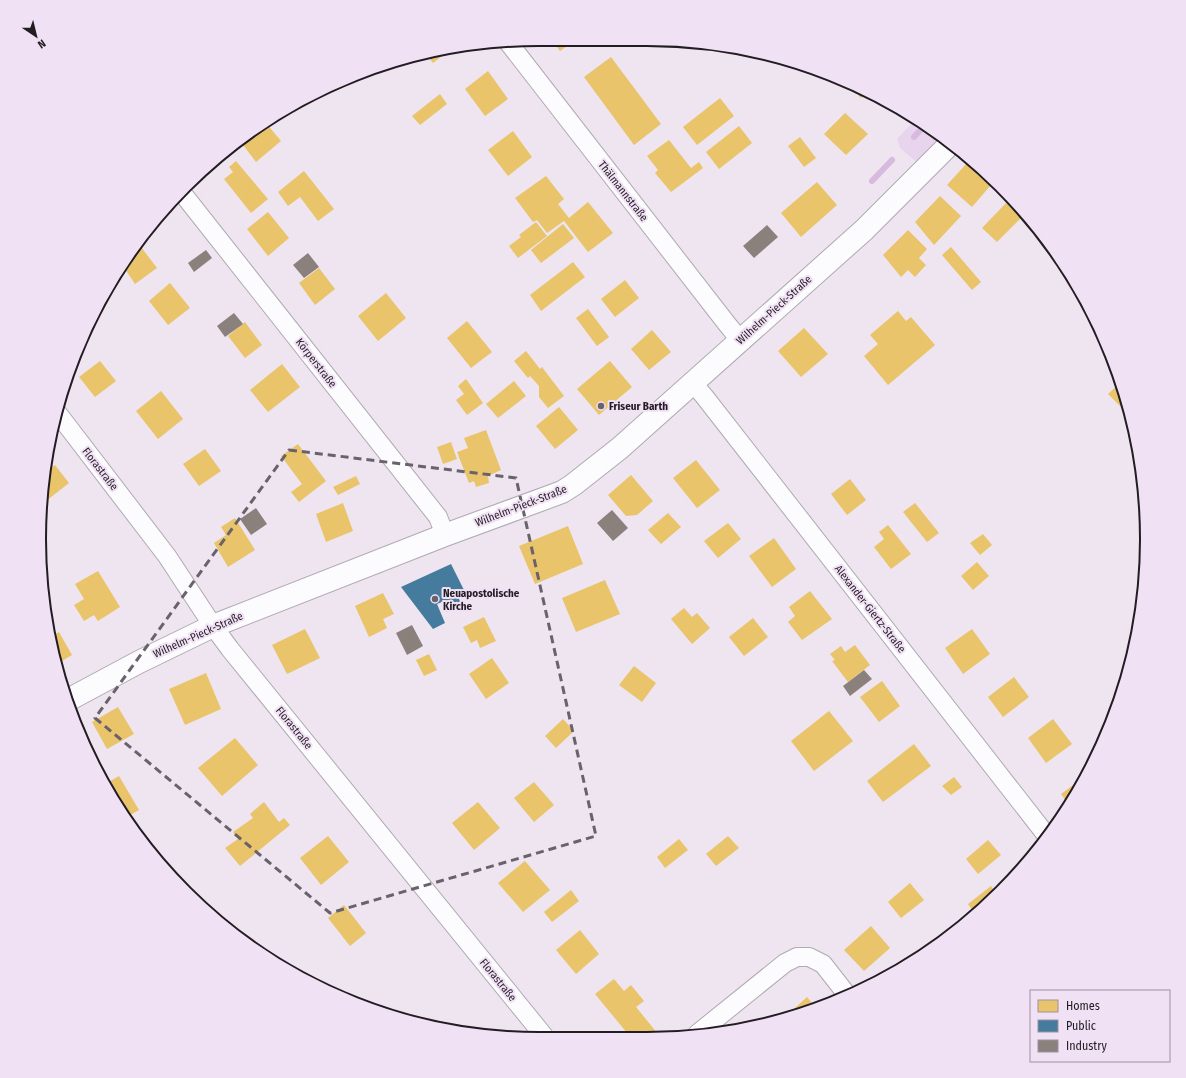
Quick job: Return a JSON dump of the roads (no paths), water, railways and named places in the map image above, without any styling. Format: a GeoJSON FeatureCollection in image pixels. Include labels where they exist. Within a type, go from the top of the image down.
{"type":"FeatureCollection","features":[{"type":"Feature","properties":{"kind":"street","name":"Thälmannstraße"},"geometry":{"type":"LineString","coordinates":[[512,47],[740,340]]}},
{"type":"Feature","properties":{"kind":"street","name":"Wilhelm-Pieck-Straße"},"geometry":{"type":"LineString","coordinates":[[72,698],[139,662],[213,626],[444,535],[562,492],[573,486],[620,448],[692,382],[864,230],[946,148]]}},
{"type":"Feature","properties":{"kind":"street","name":"Körperstraße"},"geometry":{"type":"LineString","coordinates":[[185,196],[438,517],[444,535]]}},
{"type":"Feature","properties":{"kind":"street","name":"Alexander-Giertz-Straße"},"geometry":{"type":"LineString","coordinates":[[692,382],[1043,831]]}},
{"type":"Feature","properties":{"kind":"street","name":"Florastraße"},"geometry":{"type":"LineString","coordinates":[[61,418],[167,556],[230,649],[541,1032]]}},
{"type":"Feature","properties":{"kind":"street"},"geometry":{"type":"LineString","coordinates":[[703,1029],[785,962],[797,957],[808,957],[823,964],[844,991]]}},
{"type":"Feature","properties":{"kind":"waterway"},"geometry":{"type":"LineString","coordinates":[[914,137],[921,129]]}},
{"type":"Feature","properties":{"kind":"waterway"},"geometry":{"type":"LineString","coordinates":[[872,181],[892,160]]}},
{"type":"Feature","properties":{"kind":"place","name":"Friseur Barth"},"geometry":{"type":"Point","coordinates":[601,406]}},
{"type":"Feature","properties":{"kind":"place","name":"Neuapostolische Kirche"},"geometry":{"type":"Point","coordinates":[435,599]}}]}
